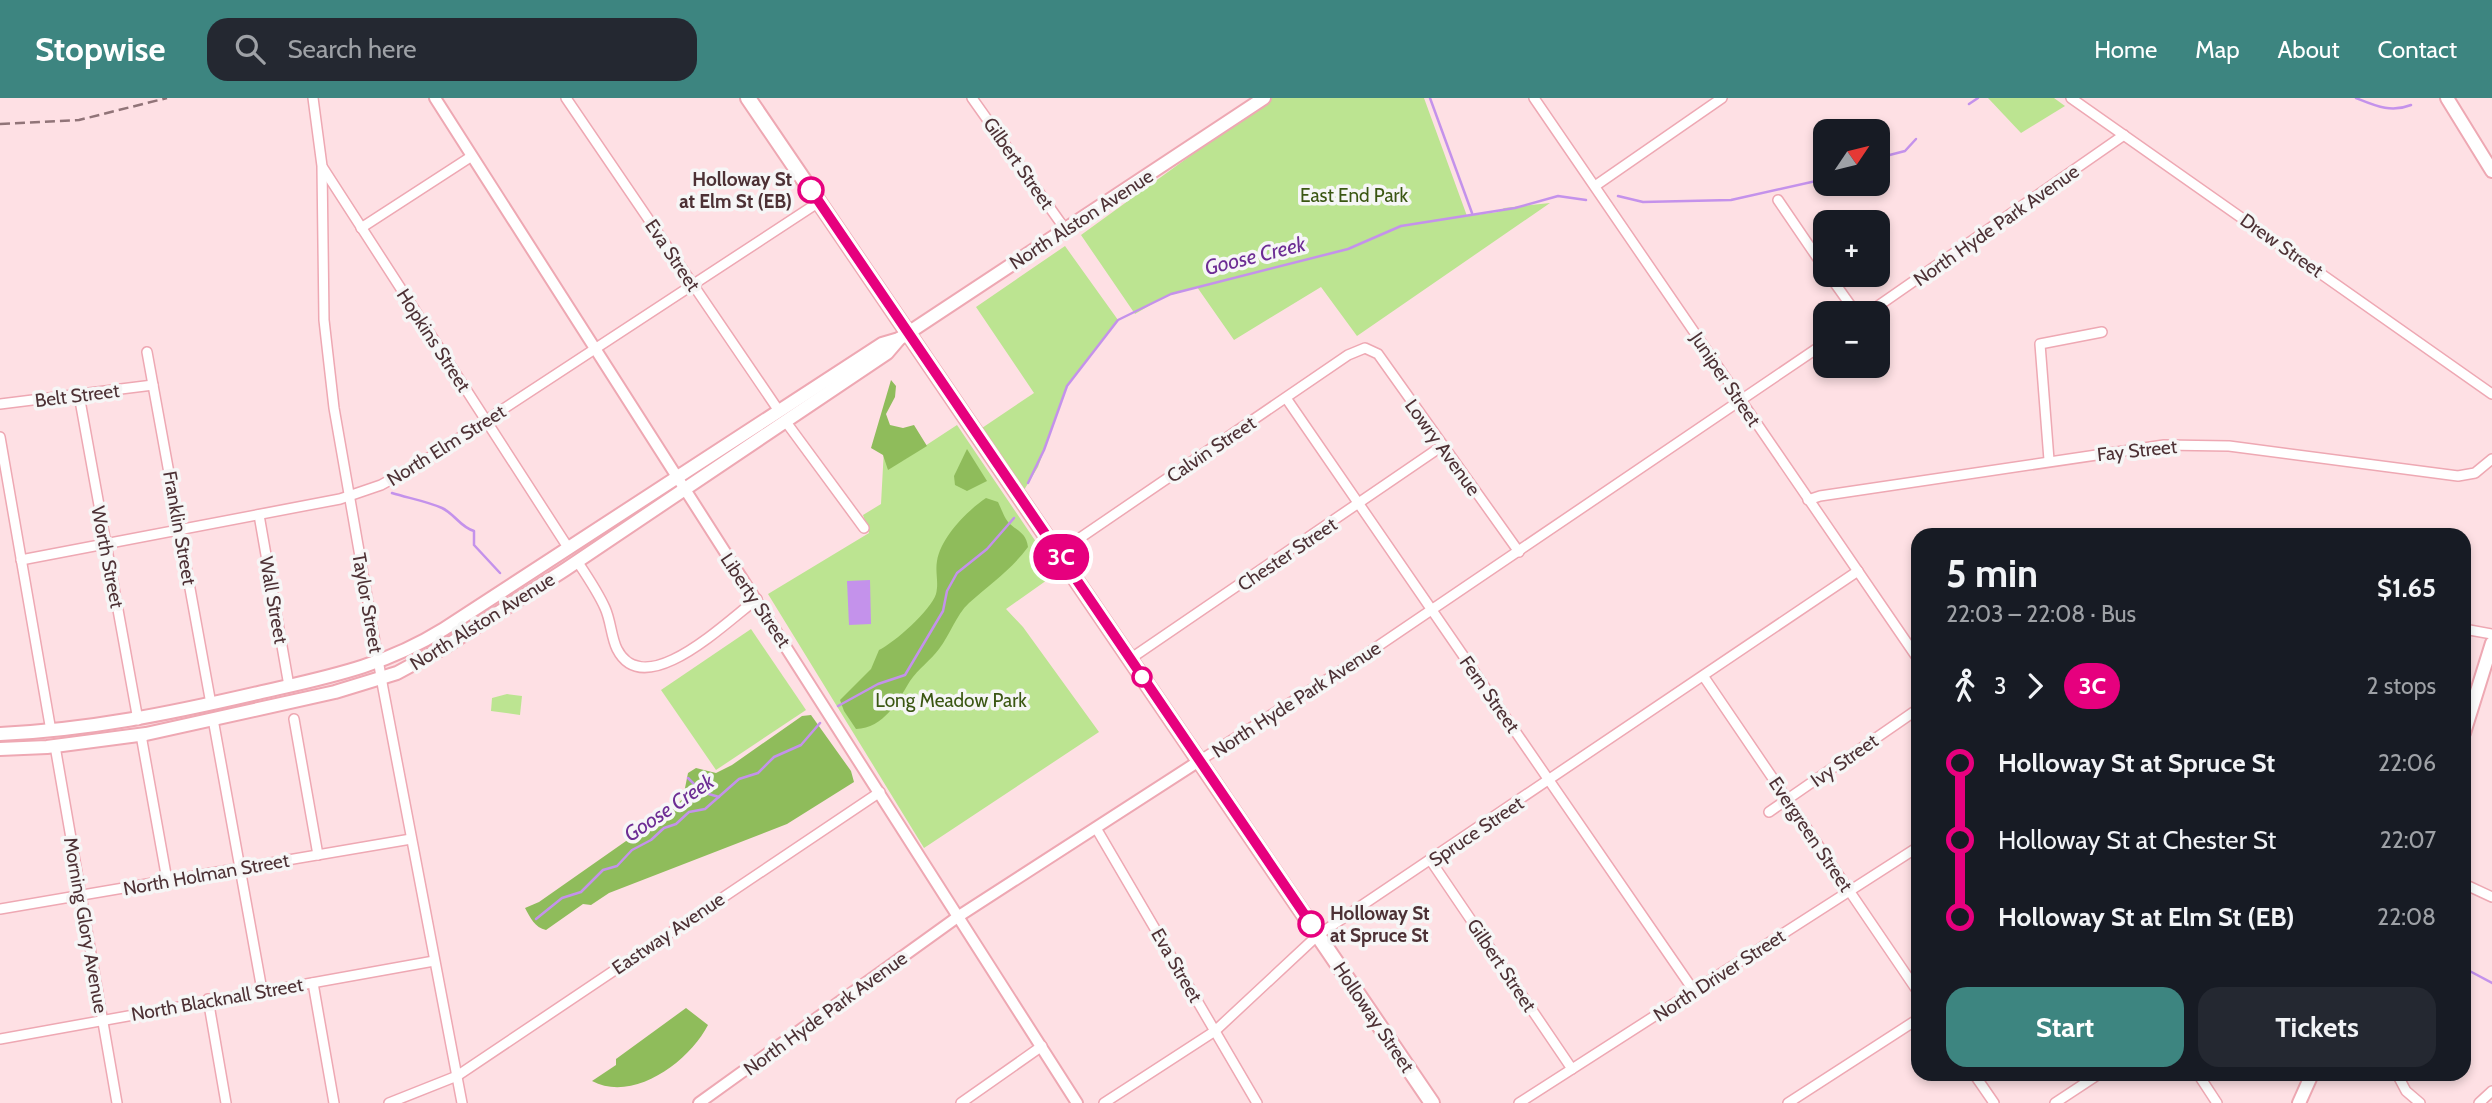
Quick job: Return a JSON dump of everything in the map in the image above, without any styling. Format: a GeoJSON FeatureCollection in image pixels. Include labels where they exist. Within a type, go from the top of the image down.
{"type":"FeatureCollection","features":[{"type":"Feature","properties":{"kind":"main road","name":"Holloway Street"},"geometry":{"type":"LineString","coordinates":[[747,98],[819,202],[904,336],[1058,553],[1432,1103]]}},
{"type":"Feature","properties":{"kind":"main road","name":"North Alston Avenue"},"geometry":{"type":"LineString","coordinates":[[0,734],[51,731],[138,720],[379,663],[423,642],[676,479],[887,353],[904,336],[1248,102],[1264,98]]}},
{"type":"Feature","properties":{"kind":"main road"},"geometry":{"type":"LineString","coordinates":[[2447,98],[2492,171]]}},
{"type":"Feature","properties":{"kind":"main road","name":"North Alston Avenue"},"geometry":{"type":"LineString","coordinates":[[0,749],[55,746],[141,735],[382,679],[433,654],[577,561],[683,491],[782,416]]}},
{"type":"Feature","properties":{"kind":"main road"},"geometry":{"type":"LineString","coordinates":[[2471,710],[2492,643]]}},
{"type":"Feature","properties":{"kind":"main road"},"geometry":{"type":"LineString","coordinates":[[2299,1103],[2309,1081]]}},
{"type":"Feature","properties":{"kind":"street","name":"Taylor Street"},"geometry":{"type":"LineString","coordinates":[[313,98],[322,166],[324,320],[334,408],[411,839],[462,1103]]}},
{"type":"Feature","properties":{"kind":"street","name":"Liberty Street"},"geometry":{"type":"LineString","coordinates":[[435,98],[596,348],[683,491],[757,599],[1077,1103]]}},
{"type":"Feature","properties":{"kind":"street","name":"Eva Street"},"geometry":{"type":"LineString","coordinates":[[566,98],[782,416],[864,528]]}},
{"type":"Feature","properties":{"kind":"street","name":"Gilbert Street"},"geometry":{"type":"LineString","coordinates":[[972,98],[1065,229]]}},
{"type":"Feature","properties":{"kind":"street","name":"Juniper Street"},"geometry":{"type":"LineString","coordinates":[[1534,98],[1911,649]]}},
{"type":"Feature","properties":{"kind":"street","name":"Drew Street"},"geometry":{"type":"LineString","coordinates":[[2071,98],[2492,394]]}},
{"type":"Feature","properties":{"kind":"street"},"geometry":{"type":"LineString","coordinates":[[1595,186],[1716,100]]}},
{"type":"Feature","properties":{"kind":"street","name":"North Hyde Park Avenue"},"geometry":{"type":"LineString","coordinates":[[1885,301],[2124,135]]}},
{"type":"Feature","properties":{"kind":"street"},"geometry":{"type":"LineString","coordinates":[[361,228],[472,156]]}},
{"type":"Feature","properties":{"kind":"street","name":"Hopkins Street"},"geometry":{"type":"LineString","coordinates":[[322,166],[569,549]]}},
{"type":"Feature","properties":{"kind":"street"},"geometry":{"type":"LineString","coordinates":[[1778,200],[1813,251]]}},
{"type":"Feature","properties":{"kind":"street","name":"North Elm Street"},"geometry":{"type":"LineString","coordinates":[[20,560],[259,515],[350,496],[381,485],[485,421],[819,202]]}},
{"type":"Feature","properties":{"kind":"street"},"geometry":{"type":"LineString","coordinates":[[2049,460],[2040,344],[2102,332]]}},
{"type":"Feature","properties":{"kind":"street","name":"Calvin Street"},"geometry":{"type":"LineString","coordinates":[[1058,553],[1348,355],[1365,348]]}},
{"type":"Feature","properties":{"kind":"street","name":"Lowry Avenue"},"geometry":{"type":"LineString","coordinates":[[1365,348],[1378,354],[1518,552]]}},
{"type":"Feature","properties":{"kind":"street","name":"North Hyde Park Avenue"},"geometry":{"type":"LineString","coordinates":[[699,1103],[959,916],[1432,610],[1813,351]]}},
{"type":"Feature","properties":{"kind":"street","name":"Franklin Street"},"geometry":{"type":"LineString","coordinates":[[147,352],[211,704]]}},
{"type":"Feature","properties":{"kind":"street","name":"Belt Street"},"geometry":{"type":"LineString","coordinates":[[0,404],[153,384]]}},
{"type":"Feature","properties":{"kind":"street","name":"Worth Street"},"geometry":{"type":"LineString","coordinates":[[79,395],[138,720]]}},
{"type":"Feature","properties":{"kind":"street","name":"Fern Street"},"geometry":{"type":"LineString","coordinates":[[1286,398],[1694,992]]}},
{"type":"Feature","properties":{"kind":"street"},"geometry":{"type":"LineString","coordinates":[[0,437],[51,731]]}},
{"type":"Feature","properties":{"kind":"street","name":"Fay Street"},"geometry":{"type":"LineString","coordinates":[[1808,500],[2142,447],[2200,445],[2468,475],[2480,471],[2492,459]]}},
{"type":"Feature","properties":{"kind":"street","name":"Chester Street"},"geometry":{"type":"LineString","coordinates":[[1130,659],[1442,446]]}},
{"type":"Feature","properties":{"kind":"street","name":"Wall Street"},"geometry":{"type":"LineString","coordinates":[[259,515],[289,685]]}},
{"type":"Feature","properties":{"kind":"street"},"geometry":{"type":"LineString","coordinates":[[0,516],[13,516]]}},
{"type":"Feature","properties":{"kind":"street"},"geometry":{"type":"LineString","coordinates":[[577,561],[604,605],[617,649],[629,662],[644,668],[672,663],[757,599]]}},
{"type":"Feature","properties":{"kind":"street","name":"Spruce Street"},"geometry":{"type":"LineString","coordinates":[[1104,1103],[1215,1031],[1318,935],[1858,571]]}},
{"type":"Feature","properties":{"kind":"street"},"geometry":{"type":"LineString","coordinates":[[2471,630],[2492,634]]}},
{"type":"Feature","properties":{"kind":"street","name":"Evergreen Street"},"geometry":{"type":"LineString","coordinates":[[1704,677],[1911,982]]}},
{"type":"Feature","properties":{"kind":"street","name":"Ivy Street"},"geometry":{"type":"LineString","coordinates":[[1769,812],[1911,714]]}},
{"type":"Feature","properties":{"kind":"street"},"geometry":{"type":"LineString","coordinates":[[213,719],[262,990]]}},
{"type":"Feature","properties":{"kind":"street"},"geometry":{"type":"LineString","coordinates":[[294,719],[318,855]]}},
{"type":"Feature","properties":{"kind":"street"},"geometry":{"type":"LineString","coordinates":[[141,735],[167,880]]}},
{"type":"Feature","properties":{"kind":"street","name":"Morning Glory Avenue"},"geometry":{"type":"LineString","coordinates":[[55,746],[117,1103]]}},
{"type":"Feature","properties":{"kind":"street","name":"Eastway Avenue"},"geometry":{"type":"LineString","coordinates":[[389,1103],[457,1076],[880,792]]}},
{"type":"Feature","properties":{"kind":"street","name":"Eva Street"},"geometry":{"type":"LineString","coordinates":[[1096,828],[1257,1103]]}},
{"type":"Feature","properties":{"kind":"street","name":"North Holman Street"},"geometry":{"type":"LineString","coordinates":[[0,909],[411,839]]}},
{"type":"Feature","properties":{"kind":"street","name":"North Driver Street"},"geometry":{"type":"LineString","coordinates":[[1519,1103],[1911,852]]}},
{"type":"Feature","properties":{"kind":"street","name":"Gilbert Street"},"geometry":{"type":"LineString","coordinates":[[1431,861],[1572,1069]]}},
{"type":"Feature","properties":{"kind":"street"},"geometry":{"type":"LineString","coordinates":[[2471,887],[2492,897]]}},
{"type":"Feature","properties":{"kind":"street","name":"North Blacknall Street"},"geometry":{"type":"LineString","coordinates":[[0,1039],[102,1018],[434,961]]}},
{"type":"Feature","properties":{"kind":"street"},"geometry":{"type":"LineString","coordinates":[[313,983],[334,1103]]}},
{"type":"Feature","properties":{"kind":"street"},"geometry":{"type":"LineString","coordinates":[[208,999],[226,1103]]}},
{"type":"Feature","properties":{"kind":"street"},"geometry":{"type":"LineString","coordinates":[[1788,1103],[1911,1024]]}},
{"type":"Feature","properties":{"kind":"street"},"geometry":{"type":"LineString","coordinates":[[961,1103],[1042,1046]]}},
{"type":"Feature","properties":{"kind":"street"},"geometry":{"type":"LineString","coordinates":[[1979,1081],[1994,1103]]}},
{"type":"Feature","properties":{"kind":"street"},"geometry":{"type":"LineString","coordinates":[[2055,1103],[2088,1081]]}},
{"type":"Feature","properties":{"kind":"street"},"geometry":{"type":"LineString","coordinates":[[2203,1081],[2217,1103]]}},
{"type":"Feature","properties":{"kind":"street"},"geometry":{"type":"LineString","coordinates":[[2401,1081],[2406,1091],[2420,1103]]}},
{"type":"Feature","properties":{"kind":"street"},"geometry":{"type":"LineString","coordinates":[[2479,1103],[2492,1091]]}},
{"type":"Feature","properties":{"kind":"green space","name":"East End Park"},"geometry":{"type":"Polygon","coordinates":[[[1254,98],[1424,98],[1467,216],[1498,212],[1504,208],[1550,203],[1357,336],[1321,287],[1234,340],[1197,287],[1164,297],[1135,314],[1081,235],[1259,106],[1254,98]]]}},
{"type":"Feature","properties":{"kind":"green space"},"geometry":{"type":"Polygon","coordinates":[[[1988,98],[2054,98],[2065,106],[2021,133],[1988,98]]]}},
{"type":"Feature","properties":{"kind":"green space"},"geometry":{"type":"Polygon","coordinates":[[[1065,246],[1118,320],[1067,386],[1038,467],[1024,490],[982,428],[1034,393],[976,307],[1065,246]]]}},
{"type":"Feature","properties":{"kind":"green space"},"geometry":{"type":"Polygon","coordinates":[[[891,380],[896,386],[895,397],[886,414],[890,425],[903,428],[914,425],[927,446],[888,470],[883,455],[871,448],[891,380]]]}},
{"type":"Feature","properties":{"kind":"green space","name":"Long Meadow Park"},"geometry":{"type":"Polygon","coordinates":[[[957,425],[1057,573],[1006,609],[1023,627],[1099,732],[924,848],[768,594],[869,533],[863,515],[881,504],[885,430],[902,461],[957,425]]]}},
{"type":"Feature","properties":{"kind":"green space"},"geometry":{"type":"Polygon","coordinates":[[[967,449],[987,481],[967,491],[955,485],[954,476],[967,449]]]}},
{"type":"Feature","properties":{"kind":"green space"},"geometry":{"type":"Polygon","coordinates":[[[986,498],[998,502],[1006,520],[1024,536],[1028,547],[1007,570],[964,608],[939,649],[913,677],[889,712],[875,724],[856,729],[840,700],[871,669],[879,650],[920,617],[933,601],[936,594],[939,552],[963,517],[986,498]]]}},
{"type":"Feature","properties":{"kind":"green space"},"geometry":{"type":"Polygon","coordinates":[[[751,629],[806,710],[716,770],[661,690],[751,629]]]}},
{"type":"Feature","properties":{"kind":"green space"},"geometry":{"type":"Polygon","coordinates":[[[507,694],[522,696],[520,715],[491,711],[492,698],[507,694]]]}},
{"type":"Feature","properties":{"kind":"green space"},"geometry":{"type":"Polygon","coordinates":[[[811,715],[851,771],[854,782],[787,824],[609,893],[591,905],[583,904],[546,930],[533,922],[525,908],[539,902],[676,806],[683,798],[688,773],[696,768],[716,773],[732,765],[802,716],[811,715]]]}},
{"type":"Feature","properties":{"kind":"green space"},"geometry":{"type":"Polygon","coordinates":[[[686,1008],[708,1025],[688,1052],[674,1065],[642,1083],[625,1087],[592,1081],[616,1065],[616,1059],[686,1008]]]}},
{"type":"Feature","properties":{"kind":"shaded area"},"geometry":{"type":"Polygon","coordinates":[[[870,580],[871,624],[849,625],[847,581],[870,580]]]}},
{"type":"Feature","properties":{"kind":"waterway"},"geometry":{"type":"LineString","coordinates":[[1430,98],[1472,213]]}},
{"type":"Feature","properties":{"kind":"waterway","name":"Goose Creek"},"geometry":{"type":"LineString","coordinates":[[1969,104],[1978,98]]}},
{"type":"Feature","properties":{"kind":"waterway","name":"Goose Creek"},"geometry":{"type":"LineString","coordinates":[[2356,98],[2390,108],[2411,105]]}},
{"type":"Feature","properties":{"kind":"waterway","name":"Goose Creek"},"geometry":{"type":"LineString","coordinates":[[1890,155],[1905,151],[1916,139]]}},
{"type":"Feature","properties":{"kind":"waterway","name":"Goose Creek"},"geometry":{"type":"LineString","coordinates":[[1618,196],[1643,202],[1731,200],[1813,182]]}},
{"type":"Feature","properties":{"kind":"waterway","name":"Goose Creek"},"geometry":{"type":"LineString","coordinates":[[1028,483],[1044,450],[1067,386],[1118,320],[1171,294],[1348,249],[1401,226],[1515,208],[1558,196],[1586,200]]}},
{"type":"Feature","properties":{"kind":"waterway"},"geometry":{"type":"LineString","coordinates":[[392,493],[430,503],[447,511],[465,527],[474,531],[474,545],[500,573]]}},
{"type":"Feature","properties":{"kind":"waterway","name":"Goose Creek"},"geometry":{"type":"LineString","coordinates":[[838,706],[878,684],[905,675],[943,611],[947,591],[957,573],[987,549],[1014,518]]}},
{"type":"Feature","properties":{"kind":"waterway","name":"Goose Creek"},"geometry":{"type":"LineString","coordinates":[[536,919],[562,898],[581,892],[603,870],[617,866],[632,850],[651,840],[664,828],[676,824],[689,812],[705,809],[739,779],[758,773],[774,757],[801,745],[820,723]]}},
{"type":"Feature","properties":{"kind":"waterway"},"geometry":{"type":"LineString","coordinates":[[688,778],[702,792],[719,797]]}},
{"type":"Feature","properties":{"kind":"waterway"},"geometry":{"type":"LineString","coordinates":[[2471,972],[2492,983]]}},
{"type":"Feature","properties":{"kind":"railway"},"geometry":{"type":"LineString","coordinates":[[0,124],[79,120],[167,98]]}},
{"type":"Feature","properties":{"kind":"bus line","name":"3C"},"geometry":{"type":"LineString","coordinates":[[811,190],[1311,924]]}},
{"type":"Feature","properties":{"kind":"place","name":"Holloway St at Elm St (EB)"},"geometry":{"type":"Point","coordinates":[811,190]}},
{"type":"Feature","properties":{"kind":"place","name":"Holloway St at Spruce St"},"geometry":{"type":"Point","coordinates":[1311,924]}}]}
